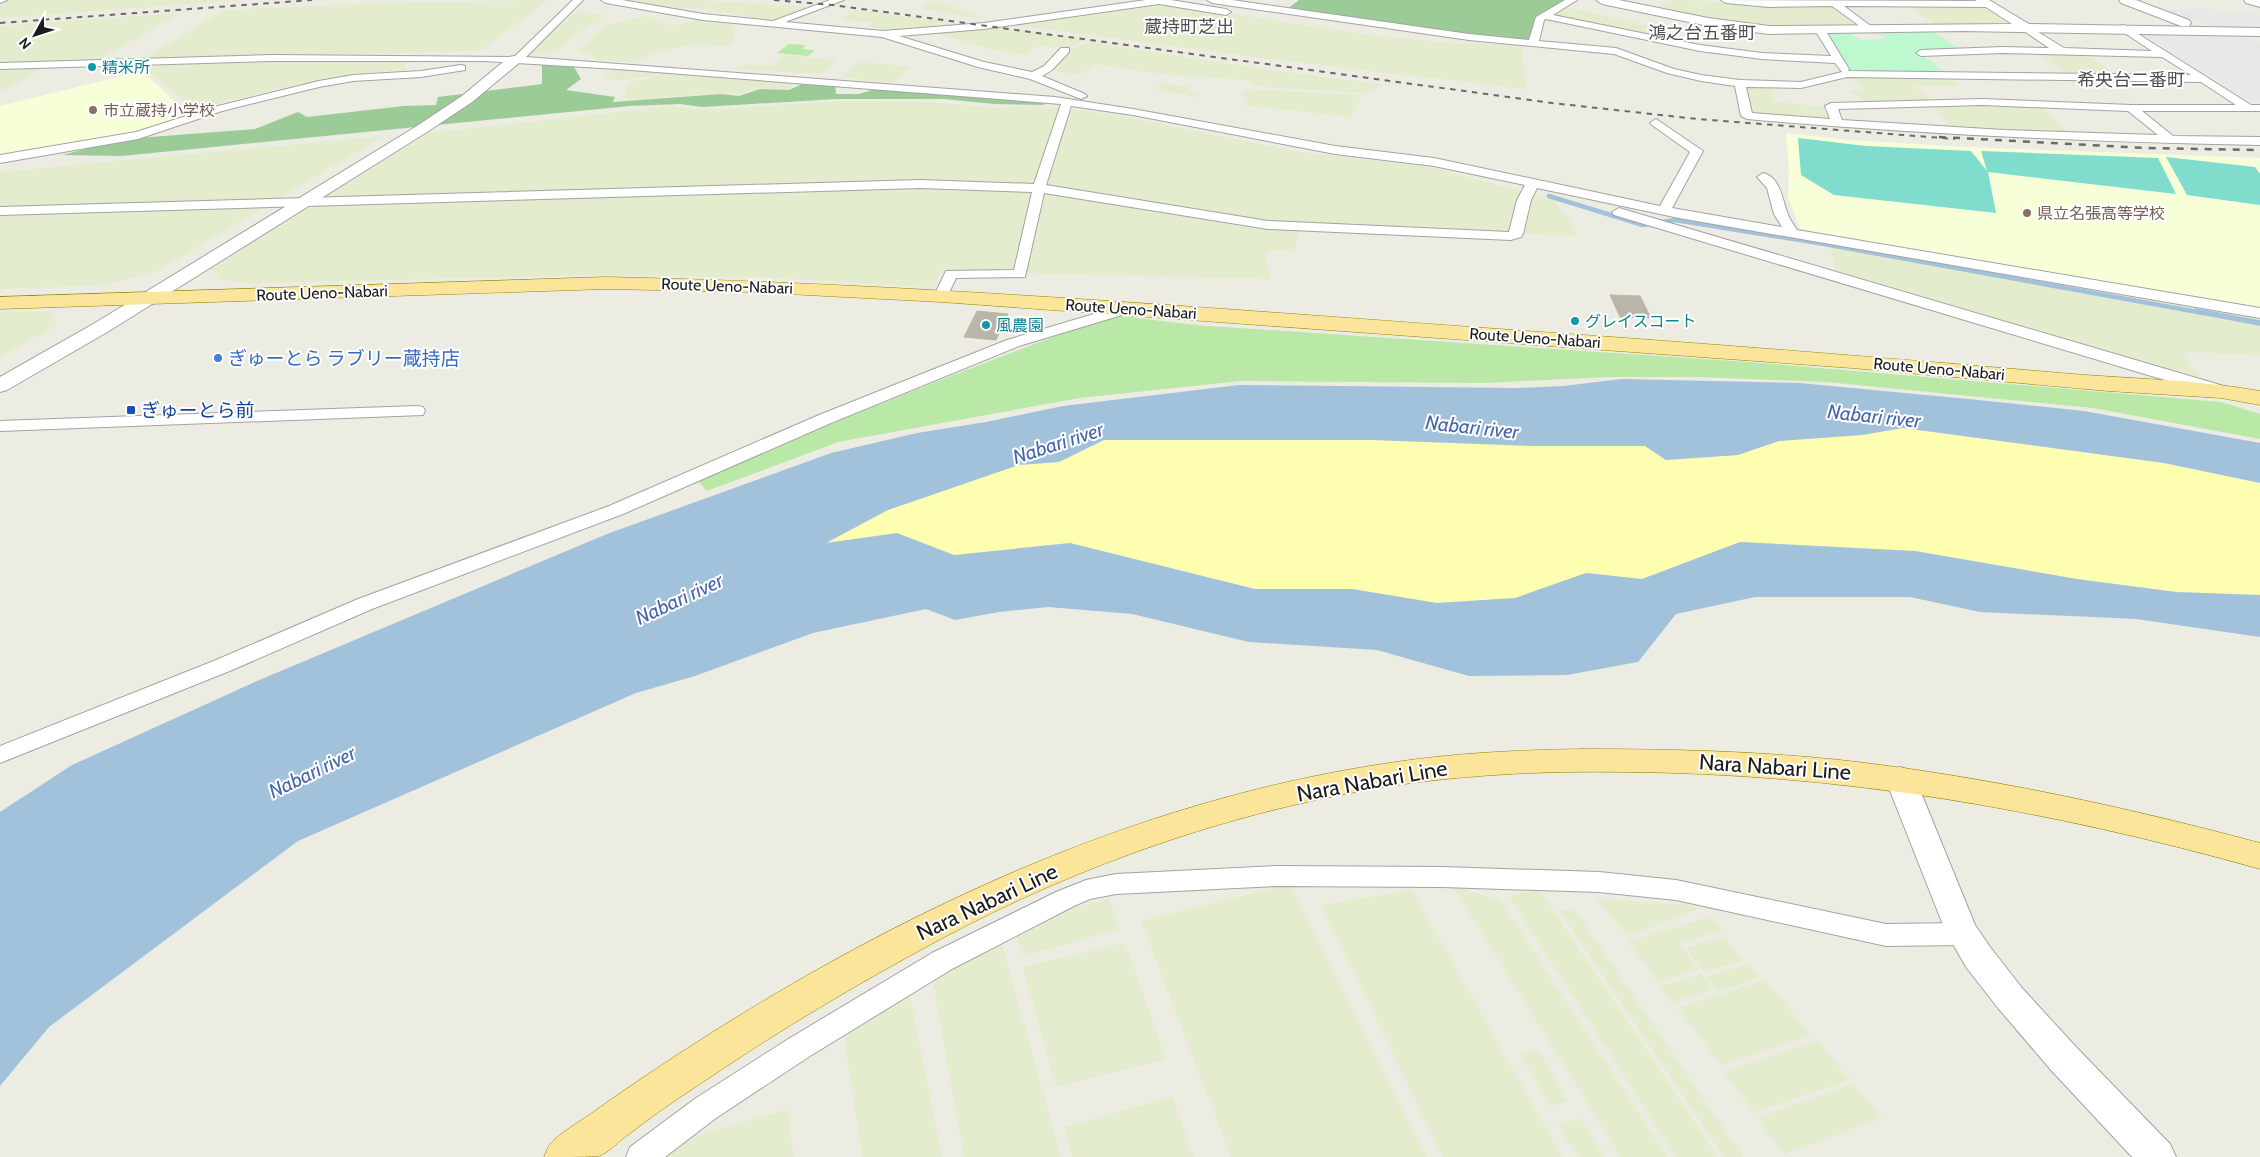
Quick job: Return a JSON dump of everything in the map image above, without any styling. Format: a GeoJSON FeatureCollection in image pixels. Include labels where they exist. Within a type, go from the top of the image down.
{"type":"FeatureCollection","features":[{"type":"Feature","properties":{"kind":"main road","name":"Route Ueno-Nabari"},"geometry":{"type":"LineString","coordinates":[[0,303],[606,283],[749,286],[941,296],[1842,360],[2108,384],[2221,391],[2260,398]]}},
{"type":"Feature","properties":{"kind":"main road","name":"Nara Nabari Line"},"geometry":{"type":"LineString","coordinates":[[566,1157],[610,1123],[784,1009],[941,921],[1036,877],[1145,836],[1242,807],[1359,779],[1504,762],[1635,759],[1698,761],[1824,770],[1900,778],[2078,810],[2216,843],[2260,856]]}},
{"type":"Feature","properties":{"kind":"street"},"geometry":{"type":"LineString","coordinates":[[0,386],[308,202],[467,99],[512,62],[578,0]]}},
{"type":"Feature","properties":{"kind":"street"},"geometry":{"type":"LineString","coordinates":[[606,0],[703,17],[774,22],[883,34],[982,64],[1033,76],[1082,96],[1140,103],[1271,132],[1533,171],[1577,185],[1614,210],[1653,223],[2221,391]]}},
{"type":"Feature","properties":{"kind":"street"},"geometry":{"type":"LineString","coordinates":[[774,22],[839,0]]}},
{"type":"Feature","properties":{"kind":"street"},"geometry":{"type":"LineString","coordinates":[[1212,0],[1315,14],[1361,23],[1616,51],[1671,71],[1700,78],[1740,83],[1801,85],[1847,74],[2203,79]]}},
{"type":"Feature","properties":{"kind":"street"},"geometry":{"type":"LineString","coordinates":[[1533,43],[1539,19],[1572,0]]}},
{"type":"Feature","properties":{"kind":"street"},"geometry":{"type":"LineString","coordinates":[[1602,0],[1726,25],[1775,30],[2025,27],[2260,32]]}},
{"type":"Feature","properties":{"kind":"street"},"geometry":{"type":"LineString","coordinates":[[1726,0],[1769,4],[1832,1],[1985,2],[2062,52]]}},
{"type":"Feature","properties":{"kind":"street"},"geometry":{"type":"LineString","coordinates":[[2125,0],[2204,31]]}},
{"type":"Feature","properties":{"kind":"street"},"geometry":{"type":"LineString","coordinates":[[2250,0],[2260,4]]}},
{"type":"Feature","properties":{"kind":"street"},"geometry":{"type":"LineString","coordinates":[[883,34],[984,26],[1162,1],[1379,35],[1468,43],[1504,40]]}},
{"type":"Feature","properties":{"kind":"street"},"geometry":{"type":"LineString","coordinates":[[1832,1],[1868,29]]}},
{"type":"Feature","properties":{"kind":"street"},"geometry":{"type":"LineString","coordinates":[[1544,16],[1707,50],[1762,56],[1838,60]]}},
{"type":"Feature","properties":{"kind":"street"},"geometry":{"type":"LineString","coordinates":[[2124,28],[2203,79],[2254,108]]}},
{"type":"Feature","properties":{"kind":"street"},"geometry":{"type":"LineString","coordinates":[[1820,30],[1847,74]]}},
{"type":"Feature","properties":{"kind":"street"},"geometry":{"type":"LineString","coordinates":[[1033,76],[1048,68],[1065,50]]}},
{"type":"Feature","properties":{"kind":"street"},"geometry":{"type":"LineString","coordinates":[[1982,102],[1951,74],[1921,53],[2003,50],[2166,54]]}},
{"type":"Feature","properties":{"kind":"street"},"geometry":{"type":"LineString","coordinates":[[0,66],[380,57],[512,62],[1012,96],[1067,102],[1133,112],[1336,150],[1434,162],[1664,210],[2260,313]]}},
{"type":"Feature","properties":{"kind":"street"},"geometry":{"type":"LineString","coordinates":[[0,159],[138,135],[218,109],[319,84],[354,78],[421,74],[512,62]]}},
{"type":"Feature","properties":{"kind":"street"},"geometry":{"type":"LineString","coordinates":[[1740,83],[1747,116],[1838,124],[2064,137],[2260,141]]}},
{"type":"Feature","properties":{"kind":"street"},"geometry":{"type":"LineString","coordinates":[[941,296],[951,274],[1020,274],[1039,188],[1067,102]]}},
{"type":"Feature","properties":{"kind":"street"},"geometry":{"type":"LineString","coordinates":[[1838,124],[1831,106],[1982,102],[2131,108],[2254,108]]}},
{"type":"Feature","properties":{"kind":"street"},"geometry":{"type":"LineString","coordinates":[[2131,108],[2171,140]]}},
{"type":"Feature","properties":{"kind":"street"},"geometry":{"type":"LineString","coordinates":[[1656,123],[1697,151],[1664,210]]}},
{"type":"Feature","properties":{"kind":"street"},"geometry":{"type":"LineString","coordinates":[[1763,177],[1773,187],[1781,214],[1791,232]]}},
{"type":"Feature","properties":{"kind":"street"},"geometry":{"type":"LineString","coordinates":[[0,211],[891,184],[1039,188],[1268,225],[1503,236],[1516,234],[1524,200],[1533,183]]}},
{"type":"Feature","properties":{"kind":"street"},"geometry":{"type":"LineString","coordinates":[[0,755],[224,665],[366,604],[616,510],[825,419],[1013,343],[1128,309]]}},
{"type":"Feature","properties":{"kind":"street"},"geometry":{"type":"LineString","coordinates":[[0,426],[417,411]]}},
{"type":"Feature","properties":{"kind":"street"},"geometry":{"type":"LineString","coordinates":[[1900,778],[1964,934],[1978,957],[2010,998],[2064,1059],[2157,1157]]}},
{"type":"Feature","properties":{"kind":"street"},"geometry":{"type":"LineString","coordinates":[[641,1157],[706,1108],[800,1047],[942,961],[1065,899],[1086,890],[1116,884],[1275,876],[1442,877],[1599,882],[1676,890],[1886,935],[1964,934]]}},
{"type":"Feature","properties":{"kind":"shaded area"},"geometry":{"type":"Polygon","coordinates":[[[243,0],[0,18],[0,1],[243,0]]]}},
{"type":"Feature","properties":{"kind":"shaded area"},"geometry":{"type":"Polygon","coordinates":[[[549,0],[479,51],[145,58],[224,10],[387,3],[549,0]]]}},
{"type":"Feature","properties":{"kind":"shaded area"},"geometry":{"type":"Polygon","coordinates":[[[613,0],[693,0],[814,7],[773,21],[700,8],[674,9],[613,0]]]}},
{"type":"Feature","properties":{"kind":"shaded area"},"geometry":{"type":"Polygon","coordinates":[[[936,0],[987,20],[923,9],[924,7],[918,6],[936,0]]]}},
{"type":"Feature","properties":{"kind":"shaded area"},"geometry":{"type":"Polygon","coordinates":[[[1299,0],[1566,0],[1536,19],[1528,43],[1287,9],[1299,0]]]}},
{"type":"Feature","properties":{"kind":"shaded area"},"geometry":{"type":"Polygon","coordinates":[[[1670,0],[1833,6],[1856,26],[1763,26],[1725,22],[1656,8],[1670,0]]]}},
{"type":"Feature","properties":{"kind":"shaded area"},"geometry":{"type":"Polygon","coordinates":[[[1159,3],[1377,36],[1463,44],[1522,44],[1526,89],[1269,59],[1006,24],[1159,3]]]}},
{"type":"Feature","properties":{"kind":"shaded area"},"geometry":{"type":"Polygon","coordinates":[[[1909,6],[1975,6],[1984,8],[2006,22],[2002,24],[1935,24],[1909,6]]]}},
{"type":"Feature","properties":{"kind":"shaded area"},"geometry":{"type":"Polygon","coordinates":[[[1565,7],[1675,33],[1667,42],[1551,14],[1565,7]]]}},
{"type":"Feature","properties":{"kind":"shaded area"},"geometry":{"type":"Polygon","coordinates":[[[2206,8],[2221,13],[2250,12],[2260,15],[2260,28],[2212,27],[2167,10],[2206,8]]]}},
{"type":"Feature","properties":{"kind":"shaded area"},"geometry":{"type":"Polygon","coordinates":[[[857,10],[963,24],[891,30],[868,27],[873,23],[841,19],[857,10]]]}},
{"type":"Feature","properties":{"kind":"shaded area"},"geometry":{"type":"Polygon","coordinates":[[[576,12],[603,14],[599,22],[588,26],[557,50],[542,55],[527,54],[576,12]]]}},
{"type":"Feature","properties":{"kind":"shaded area"},"geometry":{"type":"Polygon","coordinates":[[[181,13],[100,59],[0,63],[0,26],[181,13]]]}},
{"type":"Feature","properties":{"kind":"shaded area"},"geometry":{"type":"Polygon","coordinates":[[[644,16],[671,26],[699,19],[732,22],[734,44],[725,46],[695,44],[659,51],[633,62],[596,60],[590,54],[577,52],[597,32],[606,26],[644,16]]]}},
{"type":"Feature","properties":{"kind":"shaded area"},"geometry":{"type":"Polygon","coordinates":[[[988,26],[1084,40],[1065,48],[1038,46],[1023,55],[986,48],[940,34],[942,31],[988,26]]]}},
{"type":"Feature","properties":{"kind":"shaded area"},"geometry":{"type":"Polygon","coordinates":[[[1930,30],[1962,50],[1919,52],[1946,73],[1851,72],[1824,32],[1850,32],[1860,40],[1887,39],[1876,32],[1930,30]]]}},
{"type":"Feature","properties":{"kind":"shaded area"},"geometry":{"type":"Polygon","coordinates":[[[2140,32],[2251,37],[2260,42],[2260,100],[2247,100],[2140,32]]]}},
{"type":"Feature","properties":{"kind":"shaded area"},"geometry":{"type":"Polygon","coordinates":[[[1089,42],[1250,67],[1387,85],[1361,93],[1252,86],[1250,80],[1167,75],[1095,64],[1079,75],[1050,70],[1065,52],[1089,42]]]}},
{"type":"Feature","properties":{"kind":"shaded area"},"geometry":{"type":"Polygon","coordinates":[[[789,44],[806,45],[802,49],[815,50],[808,56],[777,53],[789,44]]]}},
{"type":"Feature","properties":{"kind":"shaded area"},"geometry":{"type":"Polygon","coordinates":[[[2038,53],[2085,54],[2115,74],[2066,73],[2038,53]]]}},
{"type":"Feature","properties":{"kind":"shaded area"},"geometry":{"type":"Polygon","coordinates":[[[782,55],[837,60],[822,74],[732,69],[745,64],[771,66],[782,55]]]}},
{"type":"Feature","properties":{"kind":"shaded area"},"geometry":{"type":"Polygon","coordinates":[[[408,59],[404,70],[351,74],[282,88],[196,109],[145,70],[168,64],[408,59]]]}},
{"type":"Feature","properties":{"kind":"shaded area"},"geometry":{"type":"Polygon","coordinates":[[[860,62],[912,67],[893,83],[840,77],[860,62]]]}},
{"type":"Feature","properties":{"kind":"shaded area"},"geometry":{"type":"Polygon","coordinates":[[[542,65],[574,67],[581,79],[566,90],[615,97],[613,102],[721,94],[739,96],[760,89],[789,90],[807,82],[835,84],[836,94],[859,94],[875,89],[1040,101],[1045,105],[994,104],[944,99],[836,99],[702,107],[680,104],[630,106],[122,156],[62,155],[125,139],[255,129],[298,112],[307,117],[404,106],[436,105],[438,97],[542,84],[542,65]]]}},
{"type":"Feature","properties":{"kind":"shaded area"},"geometry":{"type":"Polygon","coordinates":[[[43,67],[10,88],[0,90],[0,69],[43,67]]]}},
{"type":"Feature","properties":{"kind":"shaded area"},"geometry":{"type":"Polygon","coordinates":[[[613,68],[659,72],[652,76],[624,80],[603,78],[613,68]]]}},
{"type":"Feature","properties":{"kind":"shaded area","name":"市立蔵持小学校"},"geometry":{"type":"Polygon","coordinates":[[[142,71],[190,115],[133,135],[0,158],[0,106],[142,71]]]}},
{"type":"Feature","properties":{"kind":"shaded area"},"geometry":{"type":"Polygon","coordinates":[[[666,72],[794,84],[789,89],[756,88],[740,94],[719,93],[624,100],[627,86],[631,82],[651,78],[666,72]]]}},
{"type":"Feature","properties":{"kind":"shaded area"},"geometry":{"type":"Polygon","coordinates":[[[1944,76],[1952,78],[1958,86],[1913,86],[1931,100],[1866,102],[1849,91],[1864,90],[1849,77],[1944,76]]]}},
{"type":"Feature","properties":{"kind":"shaded area"},"geometry":{"type":"Polygon","coordinates":[[[1164,83],[1191,87],[1187,90],[1200,93],[1197,97],[1154,89],[1164,83]]]}},
{"type":"Feature","properties":{"kind":"shaded area"},"geometry":{"type":"Polygon","coordinates":[[[1755,86],[1771,87],[1774,101],[1824,107],[1827,120],[1760,116],[1751,112],[1747,88],[1755,86]]]}},
{"type":"Feature","properties":{"kind":"shaded area"},"geometry":{"type":"Polygon","coordinates":[[[1247,89],[1362,95],[1351,117],[1243,105],[1246,96],[1240,95],[1247,89]]]}},
{"type":"Feature","properties":{"kind":"shaded area"},"geometry":{"type":"Polygon","coordinates":[[[841,101],[931,102],[995,108],[1035,106],[1077,110],[1127,117],[1301,152],[1429,167],[1554,200],[1576,229],[1576,236],[1302,223],[1294,250],[1265,251],[1271,279],[940,271],[934,288],[761,277],[594,275],[251,283],[220,280],[211,269],[429,133],[672,106],[703,110],[841,101]]]}},
{"type":"Feature","properties":{"kind":"shaded area"},"geometry":{"type":"Polygon","coordinates":[[[1981,104],[2042,106],[2070,135],[1952,128],[1934,106],[1981,104]]]}},
{"type":"Feature","properties":{"kind":"shaded area","name":"県立名張高等学校"},"geometry":{"type":"Polygon","coordinates":[[[1786,133],[1848,140],[1965,147],[2260,158],[2260,307],[1861,241],[1800,229],[1788,197],[1789,172],[1786,133]]]}},
{"type":"Feature","properties":{"kind":"shaded area"},"geometry":{"type":"Polygon","coordinates":[[[384,136],[157,271],[105,285],[0,289],[0,172],[384,136]]]}},
{"type":"Feature","properties":{"kind":"shaded area"},"geometry":{"type":"Polygon","coordinates":[[[1798,138],[1866,146],[1971,151],[1987,171],[1981,151],[2158,158],[2176,194],[1988,172],[1996,213],[1834,195],[1801,175],[1798,138]]]}},
{"type":"Feature","properties":{"kind":"shaded area"},"geometry":{"type":"Polygon","coordinates":[[[2166,157],[2255,167],[2260,174],[2260,205],[2187,195],[2166,157]]]}},
{"type":"Feature","properties":{"kind":"shaded area"},"geometry":{"type":"Polygon","coordinates":[[[1830,246],[2260,319],[2260,355],[2184,352],[2199,377],[1836,273],[1830,246]]]}},
{"type":"Feature","properties":{"kind":"shaded area"},"geometry":{"type":"Polygon","coordinates":[[[50,311],[57,325],[0,357],[0,312],[50,311]]]}},
{"type":"Feature","properties":{"kind":"shaded area"},"geometry":{"type":"Polygon","coordinates":[[[1113,315],[1194,325],[1748,362],[2221,402],[2260,414],[2260,439],[2093,408],[1827,382],[1699,377],[1609,377],[1485,383],[1241,381],[1079,398],[838,442],[707,491],[698,481],[904,395],[1113,315]]]}},
{"type":"Feature","properties":{"kind":"shaded area"},"geometry":{"type":"Polygon","coordinates":[[[1290,884],[1427,1157],[1231,1157],[1141,921],[1290,884]]]}},
{"type":"Feature","properties":{"kind":"shaded area"},"geometry":{"type":"Polygon","coordinates":[[[1452,885],[1501,901],[1667,1157],[1621,1157],[1452,885]]]}},
{"type":"Feature","properties":{"kind":"shaded area"},"geometry":{"type":"Polygon","coordinates":[[[1539,889],[1718,1157],[1676,1157],[1509,896],[1539,889]]]}},
{"type":"Feature","properties":{"kind":"shaded area"},"geometry":{"type":"Polygon","coordinates":[[[1412,890],[1562,1157],[1443,1157],[1321,905],[1412,890]]]}},
{"type":"Feature","properties":{"kind":"shaded area"},"geometry":{"type":"Polygon","coordinates":[[[1109,899],[1121,929],[1023,956],[1012,924],[1109,899]]]}},
{"type":"Feature","properties":{"kind":"shaded area"},"geometry":{"type":"Polygon","coordinates":[[[1596,899],[1687,904],[1699,909],[1628,936],[1596,899]]]}},
{"type":"Feature","properties":{"kind":"shaded area"},"geometry":{"type":"Polygon","coordinates":[[[1559,910],[1576,911],[1743,1157],[1724,1157],[1559,910]]]}},
{"type":"Feature","properties":{"kind":"shaded area"},"geometry":{"type":"Polygon","coordinates":[[[1712,916],[1723,930],[1679,944],[1699,969],[1659,982],[1660,984],[1628,942],[1712,916]]]}},
{"type":"Feature","properties":{"kind":"shaded area"},"geometry":{"type":"Polygon","coordinates":[[[999,934],[1061,1157],[964,1157],[932,977],[999,934]]]}},
{"type":"Feature","properties":{"kind":"shaded area"},"geometry":{"type":"Polygon","coordinates":[[[1724,937],[1743,960],[1704,972],[1686,948],[1724,937]]]}},
{"type":"Feature","properties":{"kind":"shaded area"},"geometry":{"type":"Polygon","coordinates":[[[1125,943],[1166,1059],[1056,1087],[1023,967],[1125,943]]]}},
{"type":"Feature","properties":{"kind":"shaded area"},"geometry":{"type":"Polygon","coordinates":[[[1748,964],[1759,978],[1719,992],[1707,977],[1748,964]]]}},
{"type":"Feature","properties":{"kind":"shaded area"},"geometry":{"type":"Polygon","coordinates":[[[1701,974],[1714,989],[1671,1003],[1659,987],[1701,974]]]}},
{"type":"Feature","properties":{"kind":"shaded area"},"geometry":{"type":"Polygon","coordinates":[[[1765,980],[1811,1035],[1721,1065],[1678,1008],[1765,980]]]}},
{"type":"Feature","properties":{"kind":"shaded area"},"geometry":{"type":"Polygon","coordinates":[[[907,982],[942,1157],[862,1157],[842,1023],[907,982]]]}},
{"type":"Feature","properties":{"kind":"shaded area"},"geometry":{"type":"Polygon","coordinates":[[[1818,1041],[1850,1080],[1754,1112],[1724,1072],[1818,1041]]]}},
{"type":"Feature","properties":{"kind":"shaded area"},"geometry":{"type":"Polygon","coordinates":[[[1539,1050],[1567,1101],[1550,1106],[1521,1055],[1539,1050]]]}},
{"type":"Feature","properties":{"kind":"shaded area"},"geometry":{"type":"Polygon","coordinates":[[[1853,1084],[1882,1118],[1784,1154],[1757,1118],[1853,1084]]]}},
{"type":"Feature","properties":{"kind":"shaded area"},"geometry":{"type":"Polygon","coordinates":[[[1172,1097],[1194,1157],[1073,1157],[1064,1127],[1172,1097]]]}},
{"type":"Feature","properties":{"kind":"shaded area"},"geometry":{"type":"Polygon","coordinates":[[[787,1110],[794,1157],[663,1157],[663,1144],[787,1110]]]}},
{"type":"Feature","properties":{"kind":"shaded area"},"geometry":{"type":"Polygon","coordinates":[[[1580,1118],[1605,1157],[1578,1157],[1558,1125],[1580,1118]]]}},
{"type":"Feature","properties":{"kind":"sand"},"geometry":{"type":"Polygon","coordinates":[[[1903,428],[2164,463],[2260,483],[2260,595],[2176,592],[2077,579],[1915,551],[1740,542],[1642,579],[1586,573],[1515,598],[1437,603],[1352,589],[1255,589],[1070,543],[954,555],[897,533],[825,544],[888,510],[1019,465],[1059,462],[1104,440],[1372,440],[1531,446],[1645,446],[1666,460],[1738,455],[1779,441],[1862,435],[1903,428]]]}},
{"type":"Feature","properties":{"kind":"water","name":"Nabari river"},"geometry":{"type":"Polygon","coordinates":[[[1622,379],[1800,383],[2084,411],[2260,443],[2260,483],[2164,463],[1903,428],[1862,435],[1779,441],[1738,455],[1666,460],[1645,446],[1531,446],[1372,440],[1104,440],[1059,462],[1019,465],[888,510],[826,543],[897,533],[954,555],[1070,543],[1255,589],[1352,589],[1437,603],[1515,598],[1586,573],[1642,579],[1740,542],[1915,551],[2077,579],[2176,592],[2260,595],[2260,637],[2136,619],[1980,612],[1910,597],[1755,597],[1676,614],[1638,662],[1567,675],[1469,676],[1377,650],[1249,642],[1132,614],[1048,607],[999,612],[955,620],[926,609],[813,633],[695,676],[636,693],[298,841],[49,1027],[0,1086],[0,812],[72,765],[257,681],[607,534],[831,453],[917,433],[986,422],[1063,406],[1239,385],[1518,388],[1563,386],[1622,379]]]}},
{"type":"Feature","properties":{"kind":"building"},"geometry":{"type":"Polygon","coordinates":[[[1610,295],[1640,296],[1651,318],[1620,317],[1610,295]]]}},
{"type":"Feature","properties":{"kind":"building","name":"風農園"},"geometry":{"type":"Polygon","coordinates":[[[977,311],[1008,314],[996,340],[964,337],[977,311]]]}},
{"type":"Feature","properties":{"kind":"waterway"},"geometry":{"type":"LineString","coordinates":[[1549,196],[1643,225],[1675,220],[1824,244],[2203,313]]}},
{"type":"Feature","properties":{"kind":"waterway"},"geometry":{"type":"LineString","coordinates":[[2196,311],[2260,323]]}},
{"type":"Feature","properties":{"kind":"railway"},"geometry":{"type":"LineString","coordinates":[[0,23],[312,0]]}},
{"type":"Feature","properties":{"kind":"railway"},"geometry":{"type":"LineString","coordinates":[[774,0],[833,5],[1552,103],[1697,119],[1955,139]]}},
{"type":"Feature","properties":{"kind":"railway"},"geometry":{"type":"LineString","coordinates":[[1939,137],[2145,148],[2260,150]]}},
{"type":"Feature","properties":{"kind":"place","name":"精米所"},"geometry":{"type":"Point","coordinates":[92,67]}},
{"type":"Feature","properties":{"kind":"place","name":"市立蔵持小学校"},"geometry":{"type":"Point","coordinates":[93,110]}},
{"type":"Feature","properties":{"kind":"place","name":"県立名張高等学校"},"geometry":{"type":"Point","coordinates":[2027,213]}},
{"type":"Feature","properties":{"kind":"place","name":"グレイスコート"},"geometry":{"type":"Point","coordinates":[1575,321]}},
{"type":"Feature","properties":{"kind":"place","name":"風農園"},"geometry":{"type":"Point","coordinates":[986,325]}},
{"type":"Feature","properties":{"kind":"place","name":"ぎゅーとら ラブリー蔵持店"},"geometry":{"type":"Point","coordinates":[218,358]}},
{"type":"Feature","properties":{"kind":"place","name":"ぎゅーとら前"},"geometry":{"type":"Point","coordinates":[131,410]}},
{"type":"Feature","properties":{"kind":"district","name":"蔵持町芝出"},"geometry":{"type":"Point","coordinates":[1189,27]}},
{"type":"Feature","properties":{"kind":"district","name":"鴻之台五番町"},"geometry":{"type":"Point","coordinates":[1702,33]}},
{"type":"Feature","properties":{"kind":"district","name":"希央台二番町"},"geometry":{"type":"Point","coordinates":[2131,80]}}]}
